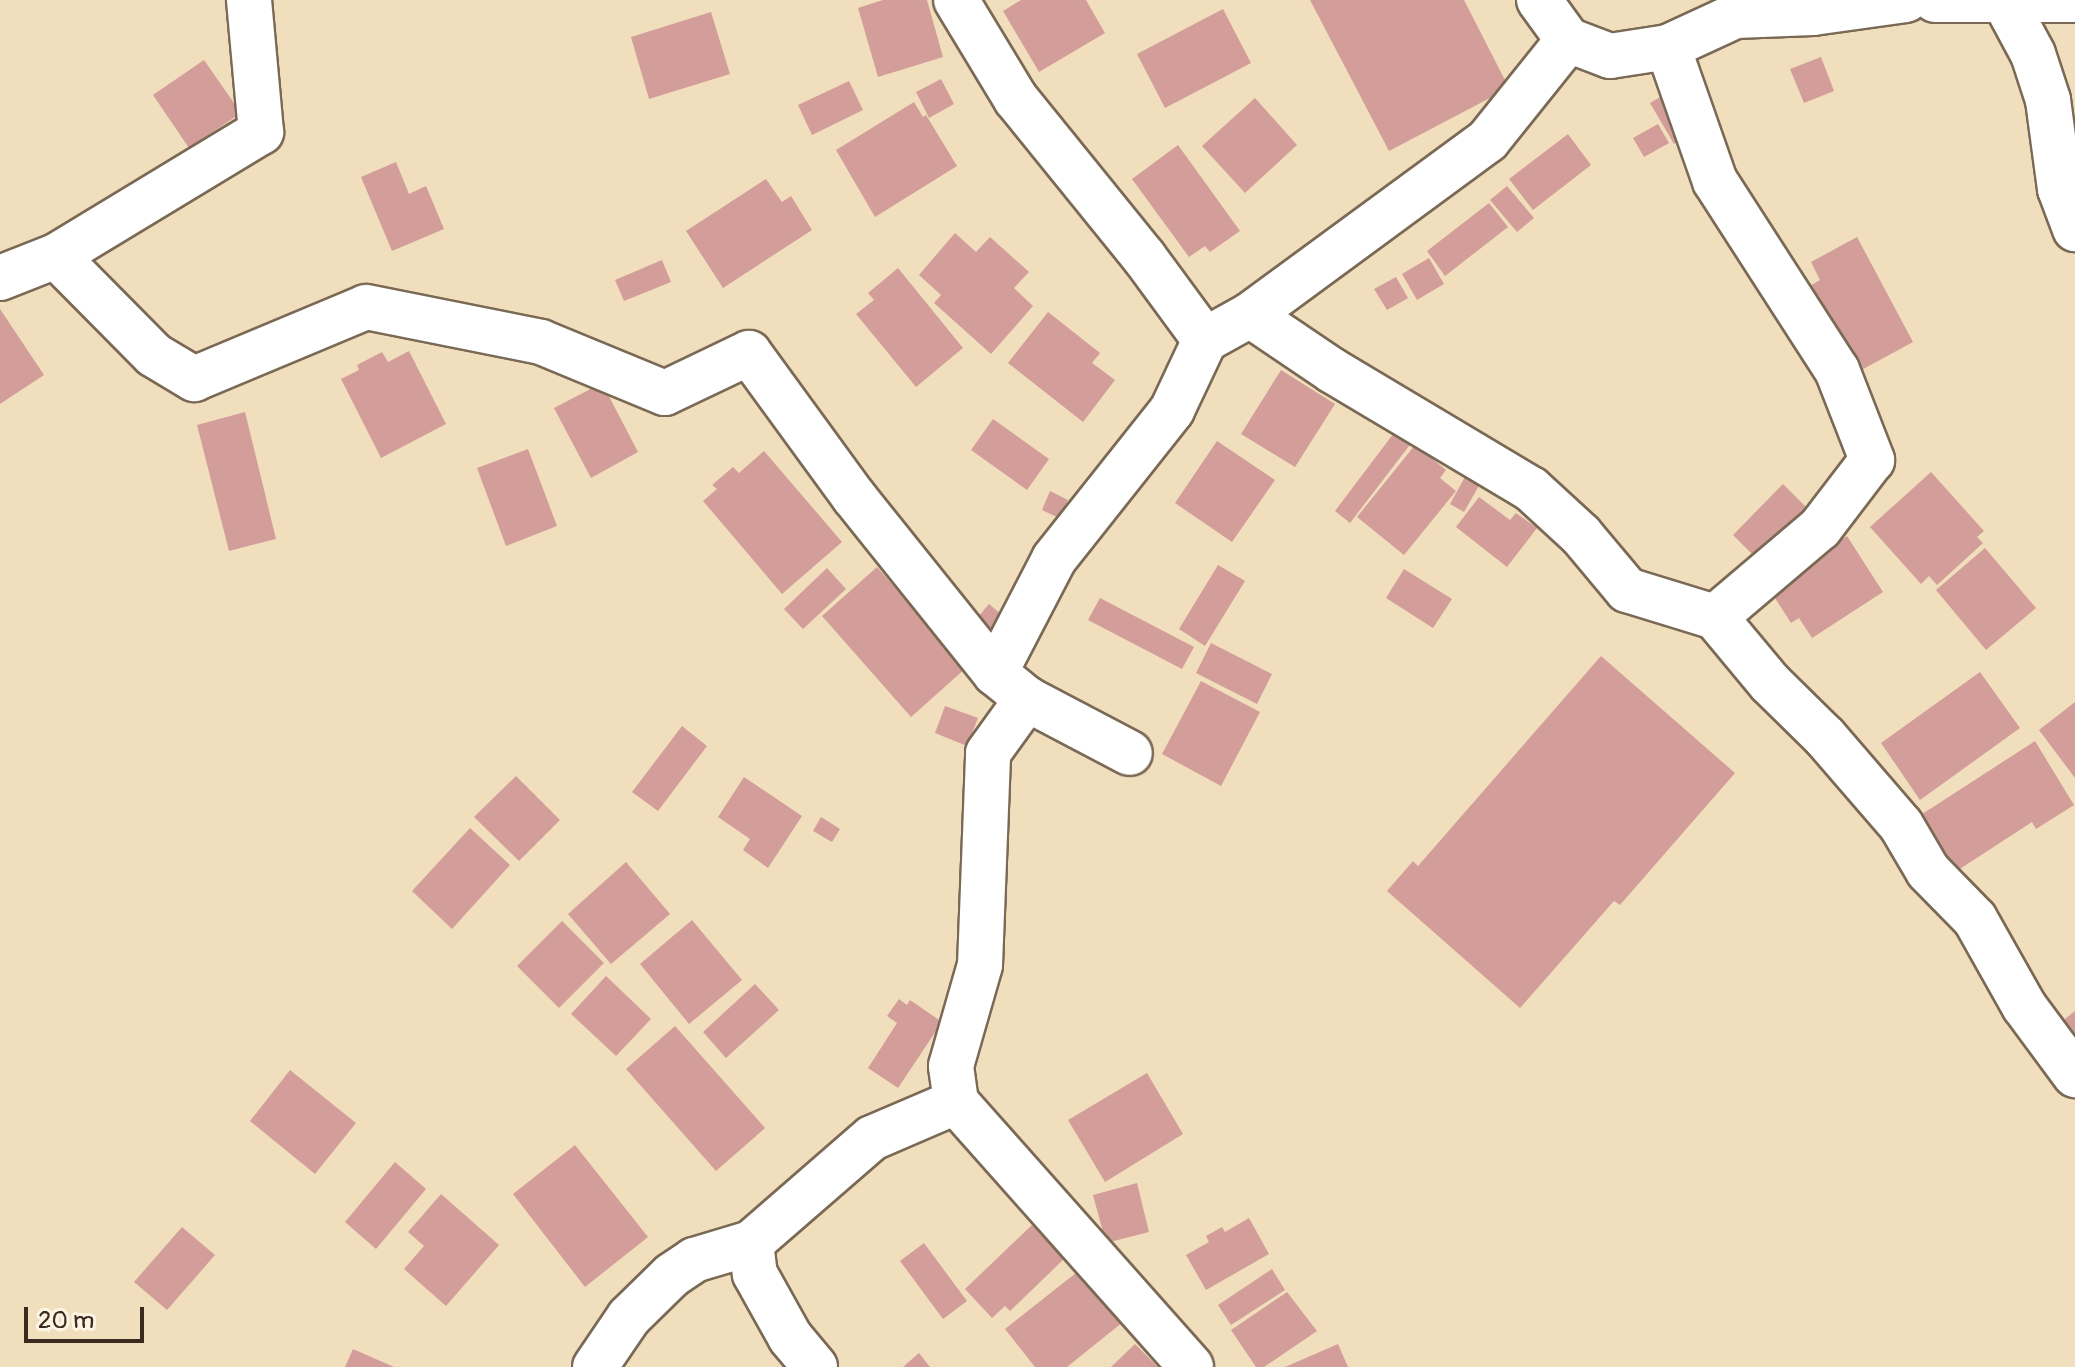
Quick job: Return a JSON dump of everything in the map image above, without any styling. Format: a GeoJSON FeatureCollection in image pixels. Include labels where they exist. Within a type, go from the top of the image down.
{"type":"FeatureCollection","features":[{"type":"Feature","properties":{"kind":"street"},"geometry":{"type":"LineString","coordinates":[[0,278],[56,256],[261,132],[249,0]]}},
{"type":"Feature","properties":{"kind":"street"},"geometry":{"type":"LineString","coordinates":[[956,0],[1016,99],[1144,257],[1205,340]]}},
{"type":"Feature","properties":{"kind":"street"},"geometry":{"type":"LineString","coordinates":[[1539,0],[1568,40],[1610,56],[1668,47],[1735,16],[1813,13],[1906,0]]}},
{"type":"Feature","properties":{"kind":"street"},"geometry":{"type":"LineString","coordinates":[[1935,0],[2075,0]]}},
{"type":"Feature","properties":{"kind":"street"},"geometry":{"type":"LineString","coordinates":[[1994,1],[2033,54],[2048,100],[2060,189],[2075,229]]}},
{"type":"Feature","properties":{"kind":"street"},"geometry":{"type":"LineString","coordinates":[[1191,1367],[956,1102],[951,1066],[980,965],[988,753],[1054,559],[1172,410],[1205,340],[1250,315],[1488,140],[1568,40]]}},
{"type":"Feature","properties":{"kind":"street"},"geometry":{"type":"LineString","coordinates":[[1668,47],[1715,181],[1837,370],[1872,460],[1820,528],[1715,617]]}},
{"type":"Feature","properties":{"kind":"street"},"geometry":{"type":"LineString","coordinates":[[56,256],[154,355],[194,379],[366,307],[541,342],[665,393],[749,353],[854,497],[1011,686],[1130,753]]}},
{"type":"Feature","properties":{"kind":"street"},"geometry":{"type":"LineString","coordinates":[[1250,315],[1343,377],[1531,489],[1581,535],[1627,590],[1715,617],[1770,683],[1825,737],[1901,825],[1928,871],[1975,919],[2024,1006],[2075,1075]]}},
{"type":"Feature","properties":{"kind":"street"},"geometry":{"type":"LineString","coordinates":[[595,1367],[629,1317],[672,1275],[694,1260],[751,1243],[872,1138],[956,1102]]}},
{"type":"Feature","properties":{"kind":"street"},"geometry":{"type":"LineString","coordinates":[[751,1243],[755,1274],[790,1337],[815,1367]]}},
{"type":"Feature","properties":{"kind":"building"},"geometry":{"type":"Polygon","coordinates":[[[883,0],[927,0],[943,57],[878,77],[858,8],[883,0]]]}},
{"type":"Feature","properties":{"kind":"building"},"geometry":{"type":"Polygon","coordinates":[[[1021,0],[1086,0],[1105,33],[1039,72],[1003,11],[1021,0]]]}},
{"type":"Feature","properties":{"kind":"building"},"geometry":{"type":"Polygon","coordinates":[[[1310,0],[1464,0],[1509,88],[1389,151],[1310,0]]]}},
{"type":"Feature","properties":{"kind":"building"},"geometry":{"type":"Polygon","coordinates":[[[1223,9],[1251,63],[1165,108],[1137,54],[1223,9]]]}},
{"type":"Feature","properties":{"kind":"building"},"geometry":{"type":"Polygon","coordinates":[[[711,12],[730,74],[649,99],[631,37],[711,12]]]}},
{"type":"Feature","properties":{"kind":"building"},"geometry":{"type":"Polygon","coordinates":[[[1821,57],[1834,91],[1804,103],[1790,69],[1821,57]]]}},
{"type":"Feature","properties":{"kind":"building"},"geometry":{"type":"Polygon","coordinates":[[[204,60],[241,113],[189,148],[153,95],[204,60]]]}},
{"type":"Feature","properties":{"kind":"building"},"geometry":{"type":"Polygon","coordinates":[[[941,79],[954,104],[929,118],[916,92],[941,79]]]}},
{"type":"Feature","properties":{"kind":"building"},"geometry":{"type":"Polygon","coordinates":[[[849,81],[863,110],[812,135],[798,105],[849,81]]]}},
{"type":"Feature","properties":{"kind":"building"},"geometry":{"type":"Polygon","coordinates":[[[1662,96],[1685,137],[1674,144],[1650,103],[1662,96]]]}},
{"type":"Feature","properties":{"kind":"building"},"geometry":{"type":"Polygon","coordinates":[[[1255,98],[1297,145],[1245,193],[1202,146],[1255,98]]]}},
{"type":"Feature","properties":{"kind":"building"},"geometry":{"type":"Polygon","coordinates":[[[914,102],[923,117],[926,115],[957,166],[875,217],[836,150],[914,102]]]}},
{"type":"Feature","properties":{"kind":"building"},"geometry":{"type":"Polygon","coordinates":[[[1658,124],[1669,143],[1644,157],[1633,138],[1658,124]]]}},
{"type":"Feature","properties":{"kind":"building"},"geometry":{"type":"Polygon","coordinates":[[[1568,134],[1591,165],[1533,210],[1509,179],[1568,134]]]}},
{"type":"Feature","properties":{"kind":"building"},"geometry":{"type":"Polygon","coordinates":[[[1178,145],[1240,231],[1210,252],[1205,246],[1189,257],[1132,179],[1178,145]]]}},
{"type":"Feature","properties":{"kind":"building"},"geometry":{"type":"Polygon","coordinates":[[[396,162],[409,194],[426,186],[444,229],[392,251],[361,177],[396,162]]]}},
{"type":"Feature","properties":{"kind":"building"},"geometry":{"type":"Polygon","coordinates":[[[766,179],[782,202],[791,196],[812,230],[723,288],[686,231],[766,179]]]}},
{"type":"Feature","properties":{"kind":"building"},"geometry":{"type":"Polygon","coordinates":[[[1507,186],[1534,218],[1517,232],[1490,200],[1507,186]]]}},
{"type":"Feature","properties":{"kind":"building"},"geometry":{"type":"Polygon","coordinates":[[[1489,203],[1508,227],[1445,276],[1427,251],[1489,203]]]}},
{"type":"Feature","properties":{"kind":"building"},"geometry":{"type":"Polygon","coordinates":[[[955,233],[976,252],[990,237],[1029,272],[1014,288],[1033,306],[991,354],[934,303],[941,295],[919,275],[955,233]]]}},
{"type":"Feature","properties":{"kind":"building"},"geometry":{"type":"Polygon","coordinates":[[[1857,237],[1913,342],[1854,374],[1808,287],[1820,280],[1811,262],[1857,237]]]}},
{"type":"Feature","properties":{"kind":"building"},"geometry":{"type":"Polygon","coordinates":[[[1429,258],[1444,284],[1417,300],[1402,274],[1429,258]]]}},
{"type":"Feature","properties":{"kind":"building"},"geometry":{"type":"Polygon","coordinates":[[[662,260],[671,282],[624,301],[615,280],[662,260]]]}},
{"type":"Feature","properties":{"kind":"building"},"geometry":{"type":"Polygon","coordinates":[[[898,268],[963,348],[916,387],[856,314],[874,300],[868,293],[898,268]]]}},
{"type":"Feature","properties":{"kind":"building"},"geometry":{"type":"Polygon","coordinates":[[[1396,277],[1408,298],[1387,310],[1374,289],[1396,277]]]}},
{"type":"Feature","properties":{"kind":"building"},"geometry":{"type":"Polygon","coordinates":[[[0,309],[44,375],[0,404],[0,309]]]}},
{"type":"Feature","properties":{"kind":"building"},"geometry":{"type":"Polygon","coordinates":[[[1048,312],[1100,353],[1092,363],[1115,380],[1083,422],[1008,363],[1048,312]]]}},
{"type":"Feature","properties":{"kind":"building"},"geometry":{"type":"Polygon","coordinates":[[[409,351],[446,424],[381,458],[341,379],[359,370],[357,365],[382,352],[388,362],[409,351]]]}},
{"type":"Feature","properties":{"kind":"building"},"geometry":{"type":"Polygon","coordinates":[[[1281,370],[1335,404],[1295,467],[1241,434],[1281,370]]]}},
{"type":"Feature","properties":{"kind":"building"},"geometry":{"type":"Polygon","coordinates":[[[602,383],[638,452],[591,478],[554,408],[602,383]]]}},
{"type":"Feature","properties":{"kind":"building"},"geometry":{"type":"Polygon","coordinates":[[[245,412],[276,539],[229,551],[197,425],[245,412]]]}},
{"type":"Feature","properties":{"kind":"building"},"geometry":{"type":"Polygon","coordinates":[[[993,419],[1049,459],[1027,490],[971,450],[993,419]]]}},
{"type":"Feature","properties":{"kind":"building"},"geometry":{"type":"Polygon","coordinates":[[[1403,421],[1419,433],[1350,523],[1335,511],[1403,421]]]}},
{"type":"Feature","properties":{"kind":"building"},"geometry":{"type":"Polygon","coordinates":[[[1217,441],[1275,480],[1232,542],[1175,503],[1217,441]]]}},
{"type":"Feature","properties":{"kind":"building"},"geometry":{"type":"Polygon","coordinates":[[[1415,445],[1446,470],[1440,478],[1456,491],[1404,555],[1357,517],[1415,445]]]}},
{"type":"Feature","properties":{"kind":"building"},"geometry":{"type":"Polygon","coordinates":[[[528,449],[557,526],[506,546],[477,468],[528,449]]]}},
{"type":"Feature","properties":{"kind":"building"},"geometry":{"type":"Polygon","coordinates":[[[764,451],[842,542],[782,594],[703,501],[717,489],[712,485],[733,467],[739,473],[764,451]]]}},
{"type":"Feature","properties":{"kind":"building"},"geometry":{"type":"Polygon","coordinates":[[[1931,472],[1984,531],[1977,537],[1983,543],[1937,585],[1929,576],[1921,584],[1870,527],[1931,472]]]}},
{"type":"Feature","properties":{"kind":"building"},"geometry":{"type":"Polygon","coordinates":[[[1466,475],[1480,484],[1464,512],[1450,504],[1466,475]]]}},
{"type":"Feature","properties":{"kind":"building"},"geometry":{"type":"Polygon","coordinates":[[[1783,484],[1814,515],[1764,566],[1733,535],[1783,484]]]}},
{"type":"Feature","properties":{"kind":"building"},"geometry":{"type":"Polygon","coordinates":[[[1050,491],[1068,500],[1059,518],[1042,510],[1050,491]]]}},
{"type":"Feature","properties":{"kind":"building"},"geometry":{"type":"Polygon","coordinates":[[[1479,497],[1510,520],[1516,513],[1537,528],[1507,567],[1456,527],[1479,497]]]}},
{"type":"Feature","properties":{"kind":"building"},"geometry":{"type":"Polygon","coordinates":[[[1847,536],[1883,592],[1812,638],[1799,618],[1791,623],[1768,587],[1847,536]]]}},
{"type":"Feature","properties":{"kind":"building"},"geometry":{"type":"Polygon","coordinates":[[[1985,548],[2036,608],[1986,650],[1936,590],[1985,548]]]}},
{"type":"Feature","properties":{"kind":"building"},"geometry":{"type":"Polygon","coordinates":[[[1218,565],[1245,581],[1205,646],[1179,629],[1218,565]]]}},
{"type":"Feature","properties":{"kind":"building"},"geometry":{"type":"Polygon","coordinates":[[[877,567],[966,668],[911,717],[822,616],[877,567]]]}},
{"type":"Feature","properties":{"kind":"building"},"geometry":{"type":"Polygon","coordinates":[[[827,568],[846,589],[803,629],[784,609],[827,568]]]}},
{"type":"Feature","properties":{"kind":"building"},"geometry":{"type":"Polygon","coordinates":[[[1404,569],[1452,599],[1433,628],[1386,598],[1404,569]]]}},
{"type":"Feature","properties":{"kind":"building"},"geometry":{"type":"Polygon","coordinates":[[[1100,598],[1194,647],[1182,669],[1088,620],[1100,598]]]}},
{"type":"Feature","properties":{"kind":"building"},"geometry":{"type":"Polygon","coordinates":[[[989,604],[1008,620],[997,633],[978,617],[989,604]]]}},
{"type":"Feature","properties":{"kind":"building"},"geometry":{"type":"Polygon","coordinates":[[[1211,643],[1272,674],[1257,704],[1196,673],[1211,643]]]}},
{"type":"Feature","properties":{"kind":"building"},"geometry":{"type":"Polygon","coordinates":[[[1601,656],[1735,773],[1620,905],[1614,901],[1520,1008],[1387,891],[1413,861],[1418,866],[1601,656]]]}},
{"type":"Feature","properties":{"kind":"building"},"geometry":{"type":"Polygon","coordinates":[[[1980,672],[2020,728],[1920,800],[1881,743],[1980,672]]]}},
{"type":"Feature","properties":{"kind":"building"},"geometry":{"type":"Polygon","coordinates":[[[1201,681],[1260,712],[1221,786],[1162,754],[1201,681]]]}},
{"type":"Feature","properties":{"kind":"building"},"geometry":{"type":"Polygon","coordinates":[[[2075,702],[2075,778],[2039,730],[2075,702]]]}},
{"type":"Feature","properties":{"kind":"building"},"geometry":{"type":"Polygon","coordinates":[[[945,706],[978,718],[967,746],[935,733],[945,706]]]}},
{"type":"Feature","properties":{"kind":"building"},"geometry":{"type":"Polygon","coordinates":[[[682,726],[707,746],[658,811],[632,792],[682,726]]]}},
{"type":"Feature","properties":{"kind":"building"},"geometry":{"type":"Polygon","coordinates":[[[2035,741],[2074,805],[2036,829],[2032,822],[1949,876],[1913,820],[2035,741]]]}},
{"type":"Feature","properties":{"kind":"building"},"geometry":{"type":"Polygon","coordinates":[[[516,776],[560,820],[519,861],[474,817],[516,776]]]}},
{"type":"Feature","properties":{"kind":"building"},"geometry":{"type":"Polygon","coordinates":[[[744,777],[802,816],[768,868],[743,850],[750,839],[718,817],[744,777]]]}},
{"type":"Feature","properties":{"kind":"building"},"geometry":{"type":"Polygon","coordinates":[[[821,817],[840,829],[832,842],[813,831],[821,817]]]}},
{"type":"Feature","properties":{"kind":"building"},"geometry":{"type":"Polygon","coordinates":[[[470,828],[510,865],[452,929],[412,891],[470,828]]]}},
{"type":"Feature","properties":{"kind":"building"},"geometry":{"type":"Polygon","coordinates":[[[626,862],[670,914],[611,964],[568,914],[626,862]]]}},
{"type":"Feature","properties":{"kind":"building"},"geometry":{"type":"Polygon","coordinates":[[[692,920],[742,980],[689,1024],[640,964],[692,920]]]}},
{"type":"Feature","properties":{"kind":"building"},"geometry":{"type":"Polygon","coordinates":[[[562,921],[604,963],[559,1008],[517,966],[562,921]]]}},
{"type":"Feature","properties":{"kind":"building"},"geometry":{"type":"Polygon","coordinates":[[[606,976],[651,1019],[616,1056],[571,1014],[606,976]]]}},
{"type":"Feature","properties":{"kind":"building"},"geometry":{"type":"Polygon","coordinates":[[[755,984],[779,1010],[726,1058],[703,1032],[755,984]]]}},
{"type":"Feature","properties":{"kind":"building"},"geometry":{"type":"Polygon","coordinates":[[[899,999],[907,1005],[910,1000],[942,1022],[898,1088],[868,1068],[897,1023],[887,1016],[899,999]]]}},
{"type":"Feature","properties":{"kind":"building"},"geometry":{"type":"Polygon","coordinates":[[[2075,1011],[2075,1043],[2060,1023],[2075,1011]]]}},
{"type":"Feature","properties":{"kind":"building"},"geometry":{"type":"Polygon","coordinates":[[[675,1026],[765,1128],[716,1171],[626,1069],[675,1026]]]}},
{"type":"Feature","properties":{"kind":"building"},"geometry":{"type":"Polygon","coordinates":[[[290,1070],[356,1123],[315,1174],[250,1121],[290,1070]]]}},
{"type":"Feature","properties":{"kind":"building"},"geometry":{"type":"Polygon","coordinates":[[[1147,1073],[1183,1134],[1105,1182],[1068,1120],[1147,1073]]]}},
{"type":"Feature","properties":{"kind":"building"},"geometry":{"type":"Polygon","coordinates":[[[575,1145],[648,1237],[585,1287],[513,1194],[575,1145]]]}},
{"type":"Feature","properties":{"kind":"building"},"geometry":{"type":"Polygon","coordinates":[[[395,1162],[426,1189],[376,1249],[345,1222],[395,1162]]]}},
{"type":"Feature","properties":{"kind":"building"},"geometry":{"type":"Polygon","coordinates":[[[1137,1183],[1149,1232],[1106,1243],[1093,1195],[1137,1183]]]}},
{"type":"Feature","properties":{"kind":"building"},"geometry":{"type":"Polygon","coordinates":[[[441,1194],[499,1245],[446,1306],[404,1269],[424,1246],[408,1232],[441,1194]]]}},
{"type":"Feature","properties":{"kind":"building"},"geometry":{"type":"Polygon","coordinates":[[[1249,1218],[1269,1254],[1206,1290],[1186,1255],[1209,1242],[1206,1236],[1222,1227],[1225,1232],[1249,1218]]]}},
{"type":"Feature","properties":{"kind":"building"},"geometry":{"type":"Polygon","coordinates":[[[1032,1225],[1064,1259],[1010,1311],[1005,1306],[992,1318],[965,1289],[1032,1225]]]}},
{"type":"Feature","properties":{"kind":"building"},"geometry":{"type":"Polygon","coordinates":[[[182,1227],[215,1255],[167,1310],[134,1282],[182,1227]]]}},
{"type":"Feature","properties":{"kind":"building"},"geometry":{"type":"Polygon","coordinates":[[[924,1243],[967,1301],[943,1319],[900,1261],[924,1243]]]}},
{"type":"Feature","properties":{"kind":"building"},"geometry":{"type":"Polygon","coordinates":[[[1086,1265],[1128,1318],[1067,1367],[1035,1367],[1005,1329],[1086,1265]]]}},
{"type":"Feature","properties":{"kind":"building"},"geometry":{"type":"Polygon","coordinates":[[[1272,1269],[1285,1290],[1231,1325],[1218,1305],[1272,1269]]]}},
{"type":"Feature","properties":{"kind":"building"},"geometry":{"type":"Polygon","coordinates":[[[1287,1292],[1317,1331],[1264,1367],[1256,1367],[1231,1330],[1287,1292]]]}},
{"type":"Feature","properties":{"kind":"building"},"geometry":{"type":"Polygon","coordinates":[[[1135,1344],[1158,1367],[1111,1367],[1135,1344]]]}},
{"type":"Feature","properties":{"kind":"building"},"geometry":{"type":"Polygon","coordinates":[[[1338,1344],[1348,1367],[1285,1367],[1338,1344]]]}},
{"type":"Feature","properties":{"kind":"building"},"geometry":{"type":"Polygon","coordinates":[[[353,1349],[394,1367],[345,1367],[353,1349]]]}},
{"type":"Feature","properties":{"kind":"building"},"geometry":{"type":"Polygon","coordinates":[[[919,1353],[930,1367],[903,1367],[919,1353]]]}}]}
